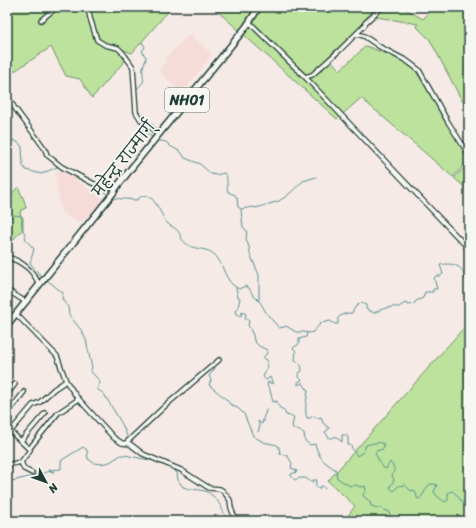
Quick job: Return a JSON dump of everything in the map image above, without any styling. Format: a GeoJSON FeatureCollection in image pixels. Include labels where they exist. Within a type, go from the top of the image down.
{"type":"FeatureCollection","features":[{"type":"Feature","properties":{"kind":"highway","name":"महेन्द्र राज्मार्ग्"},"geometry":{"type":"LineString","coordinates":[[7,325],[249,22],[259,7]]}},
{"type":"Feature","properties":{"kind":"street"},"geometry":{"type":"LineString","coordinates":[[41,20],[57,7]]}},
{"type":"Feature","properties":{"kind":"street"},"geometry":{"type":"LineString","coordinates":[[88,7],[97,40],[105,45],[118,48],[133,67],[136,112],[158,135]]}},
{"type":"Feature","properties":{"kind":"street"},"geometry":{"type":"LineString","coordinates":[[305,77],[312,75],[357,34],[365,23],[382,7]]}},
{"type":"Feature","properties":{"kind":"street"},"geometry":{"type":"LineString","coordinates":[[249,22],[305,77],[469,249]]}},
{"type":"Feature","properties":{"kind":"street"},"geometry":{"type":"LineString","coordinates":[[357,34],[364,36],[380,47],[408,61],[419,70],[448,122],[469,155]]}},
{"type":"Feature","properties":{"kind":"street"},"geometry":{"type":"LineString","coordinates":[[7,95],[45,149],[46,155],[62,167],[86,181],[98,186],[115,190]]}},
{"type":"Feature","properties":{"kind":"street"},"geometry":{"type":"LineString","coordinates":[[7,257],[21,262],[34,274],[39,285]]}},
{"type":"Feature","properties":{"kind":"street"},"geometry":{"type":"LineString","coordinates":[[7,290],[26,302]]}},
{"type":"Feature","properties":{"kind":"street"},"geometry":{"type":"LineString","coordinates":[[16,314],[57,356],[66,381],[79,399],[114,438],[122,443],[127,442],[165,406],[219,360]]}},
{"type":"Feature","properties":{"kind":"street"},"geometry":{"type":"LineString","coordinates":[[66,381],[54,389],[40,402],[33,405],[9,430],[29,449],[58,414],[79,399]]}},
{"type":"Feature","properties":{"kind":"street"},"geometry":{"type":"LineString","coordinates":[[7,395],[16,384]]}},
{"type":"Feature","properties":{"kind":"street"},"geometry":{"type":"LineString","coordinates":[[7,414],[24,392]]}},
{"type":"Feature","properties":{"kind":"street"},"geometry":{"type":"LineString","coordinates":[[21,441],[45,413]]}},
{"type":"Feature","properties":{"kind":"street"},"geometry":{"type":"LineString","coordinates":[[127,442],[143,454],[181,470],[209,488],[224,491],[230,500],[231,508],[236,521]]}},
{"type":"Feature","properties":{"kind":"street"},"geometry":{"type":"LineString","coordinates":[[7,465],[21,462],[30,450]]}},
{"type":"Feature","properties":{"kind":"street"},"geometry":{"type":"LineString","coordinates":[[21,462],[24,469],[32,473]]}},
{"type":"Feature","properties":{"kind":"shaded area"},"geometry":{"type":"Polygon","coordinates":[[[189,34],[212,54],[181,95],[159,70],[167,61],[165,58],[189,34]]]}},
{"type":"Feature","properties":{"kind":"shaded area"},"geometry":{"type":"Polygon","coordinates":[[[61,170],[104,199],[87,218],[78,222],[61,212],[55,173],[61,170]]]}},
{"type":"Feature","properties":{"kind":"green space"},"geometry":{"type":"Polygon","coordinates":[[[7,7],[172,7],[132,53],[118,48],[129,56],[92,98],[80,79],[66,76],[51,47],[7,76],[7,7]]]}},
{"type":"Feature","properties":{"kind":"green space"},"geometry":{"type":"Polygon","coordinates":[[[213,7],[402,7],[423,19],[434,7],[469,7],[469,114],[430,40],[416,26],[418,24],[371,16],[328,57],[340,70],[366,46],[392,56],[393,54],[411,64],[469,151],[469,160],[453,177],[361,98],[337,119],[213,7]]]}},
{"type":"Feature","properties":{"kind":"green space"},"geometry":{"type":"Polygon","coordinates":[[[469,163],[469,191],[454,178],[469,163]]]}},
{"type":"Feature","properties":{"kind":"green space"},"geometry":{"type":"Polygon","coordinates":[[[18,187],[26,208],[21,210],[20,214],[23,218],[23,229],[7,246],[7,199],[18,187]]]}},
{"type":"Feature","properties":{"kind":"green space"},"geometry":{"type":"Polygon","coordinates":[[[469,322],[469,521],[359,521],[347,517],[355,506],[328,481],[469,322]]]}},
{"type":"Feature","properties":{"kind":"waterway"},"geometry":{"type":"LineString","coordinates":[[136,89],[140,86],[144,79],[143,67],[146,57],[142,51],[145,47],[142,42]]}},
{"type":"Feature","properties":{"kind":"waterway"},"geometry":{"type":"LineString","coordinates":[[141,122],[143,129],[153,138]]}},
{"type":"Feature","properties":{"kind":"waterway"},"geometry":{"type":"LineString","coordinates":[[7,137],[19,143],[22,147],[23,166],[26,170],[41,174],[57,167],[65,170]]}},
{"type":"Feature","properties":{"kind":"waterway"},"geometry":{"type":"LineString","coordinates":[[156,140],[166,142],[181,152],[185,158],[200,164],[211,174],[216,175],[224,173],[227,179],[228,192],[235,195],[237,198],[238,207],[241,209],[256,208],[279,201],[303,181],[316,177]]}},
{"type":"Feature","properties":{"kind":"waterway"},"geometry":{"type":"LineString","coordinates":[[69,173],[91,184]]}},
{"type":"Feature","properties":{"kind":"waterway"},"geometry":{"type":"LineString","coordinates":[[103,189],[108,196]]}},
{"type":"Feature","properties":{"kind":"waterway"},"geometry":{"type":"LineString","coordinates":[[112,198],[137,200],[142,196],[151,198],[155,202],[167,223],[179,232],[182,240],[190,246],[209,251],[215,255],[230,282],[239,289],[245,286],[249,288],[279,328],[286,326],[296,332],[310,333],[313,332],[321,323],[330,321],[338,324],[338,318],[344,314],[352,313],[356,306],[361,303],[366,305],[366,309],[374,313],[386,308],[399,307],[405,303],[409,305],[414,304],[416,301],[423,298],[425,292],[433,292],[433,289],[437,289],[434,278],[443,274],[440,265],[449,264],[457,266],[463,271],[465,280],[469,282]]}},
{"type":"Feature","properties":{"kind":"waterway"},"geometry":{"type":"LineString","coordinates":[[241,210],[243,227],[247,231],[246,239],[250,254],[259,275],[259,300]]}},
{"type":"Feature","properties":{"kind":"waterway"},"geometry":{"type":"LineString","coordinates":[[7,216],[9,219],[14,215],[21,216],[22,227],[26,240],[34,249],[30,263],[41,276]]}},
{"type":"Feature","properties":{"kind":"waterway"},"geometry":{"type":"LineString","coordinates":[[47,280],[63,293],[62,299],[68,307],[69,315],[82,331],[86,340],[92,368],[90,371],[100,383],[97,389],[104,394],[122,424],[127,436]]}},
{"type":"Feature","properties":{"kind":"waterway"},"geometry":{"type":"LineString","coordinates":[[236,288],[238,297],[240,298],[238,307],[235,310],[236,314],[241,316],[242,312],[246,314],[245,319],[248,319],[248,325],[254,341],[259,346],[267,350],[267,353],[263,358],[267,360],[268,366],[263,377],[266,380],[270,377],[273,384],[268,382],[267,385],[273,402],[277,401],[277,404],[284,410],[286,415],[294,417],[293,428],[304,433],[305,441],[310,445],[315,444],[322,460],[336,470],[337,478],[350,486],[365,486],[366,491],[363,494],[364,497],[371,502],[371,506],[383,508],[386,511],[389,511],[390,516],[396,517],[397,521]]}},
{"type":"Feature","properties":{"kind":"waterway"},"geometry":{"type":"LineString","coordinates":[[307,333],[306,337],[299,339],[299,344],[293,348],[296,351],[295,360],[300,364],[302,369],[299,373],[299,377],[302,380],[298,382],[298,385],[303,383],[308,391],[306,408],[307,418],[313,416],[318,418],[321,417],[323,423],[329,428],[325,432],[329,438],[333,438],[335,436],[342,442],[342,435],[346,435],[348,437],[348,445],[350,445],[357,456],[363,452],[366,445],[377,443],[384,444],[383,449],[376,451],[375,453],[382,467],[386,469],[390,462],[393,467],[394,472],[392,475],[394,480],[390,487],[392,490],[394,491],[398,486],[405,485],[411,491],[414,490],[417,498],[419,499],[428,486],[433,484],[437,485],[434,492],[439,498],[445,502],[448,500],[449,492],[452,491],[457,495],[463,504],[469,508]]}},
{"type":"Feature","properties":{"kind":"waterway"},"geometry":{"type":"LineString","coordinates":[[215,368],[209,376],[211,380],[209,385],[230,404],[244,414],[253,436],[263,442],[277,445],[279,447],[280,454],[287,455],[292,463],[291,468],[297,472],[291,474],[295,480],[306,478],[312,483],[313,480],[317,480],[315,486],[319,489],[323,486],[325,489]]}},
{"type":"Feature","properties":{"kind":"waterway"},"geometry":{"type":"LineString","coordinates":[[258,432],[260,428],[258,421],[262,424],[262,420],[265,420],[263,418],[266,410]]}},
{"type":"Feature","properties":{"kind":"waterway"},"geometry":{"type":"LineString","coordinates":[[7,482],[50,471],[54,472],[49,470],[61,469],[62,460],[83,447],[87,450],[88,459],[94,463],[101,464],[110,462],[121,455],[155,461]]}},
{"type":"Feature","properties":{"kind":"waterway"},"geometry":{"type":"LineString","coordinates":[[172,468],[177,473],[178,480],[183,487],[210,493],[217,500],[227,521]]}}]}
